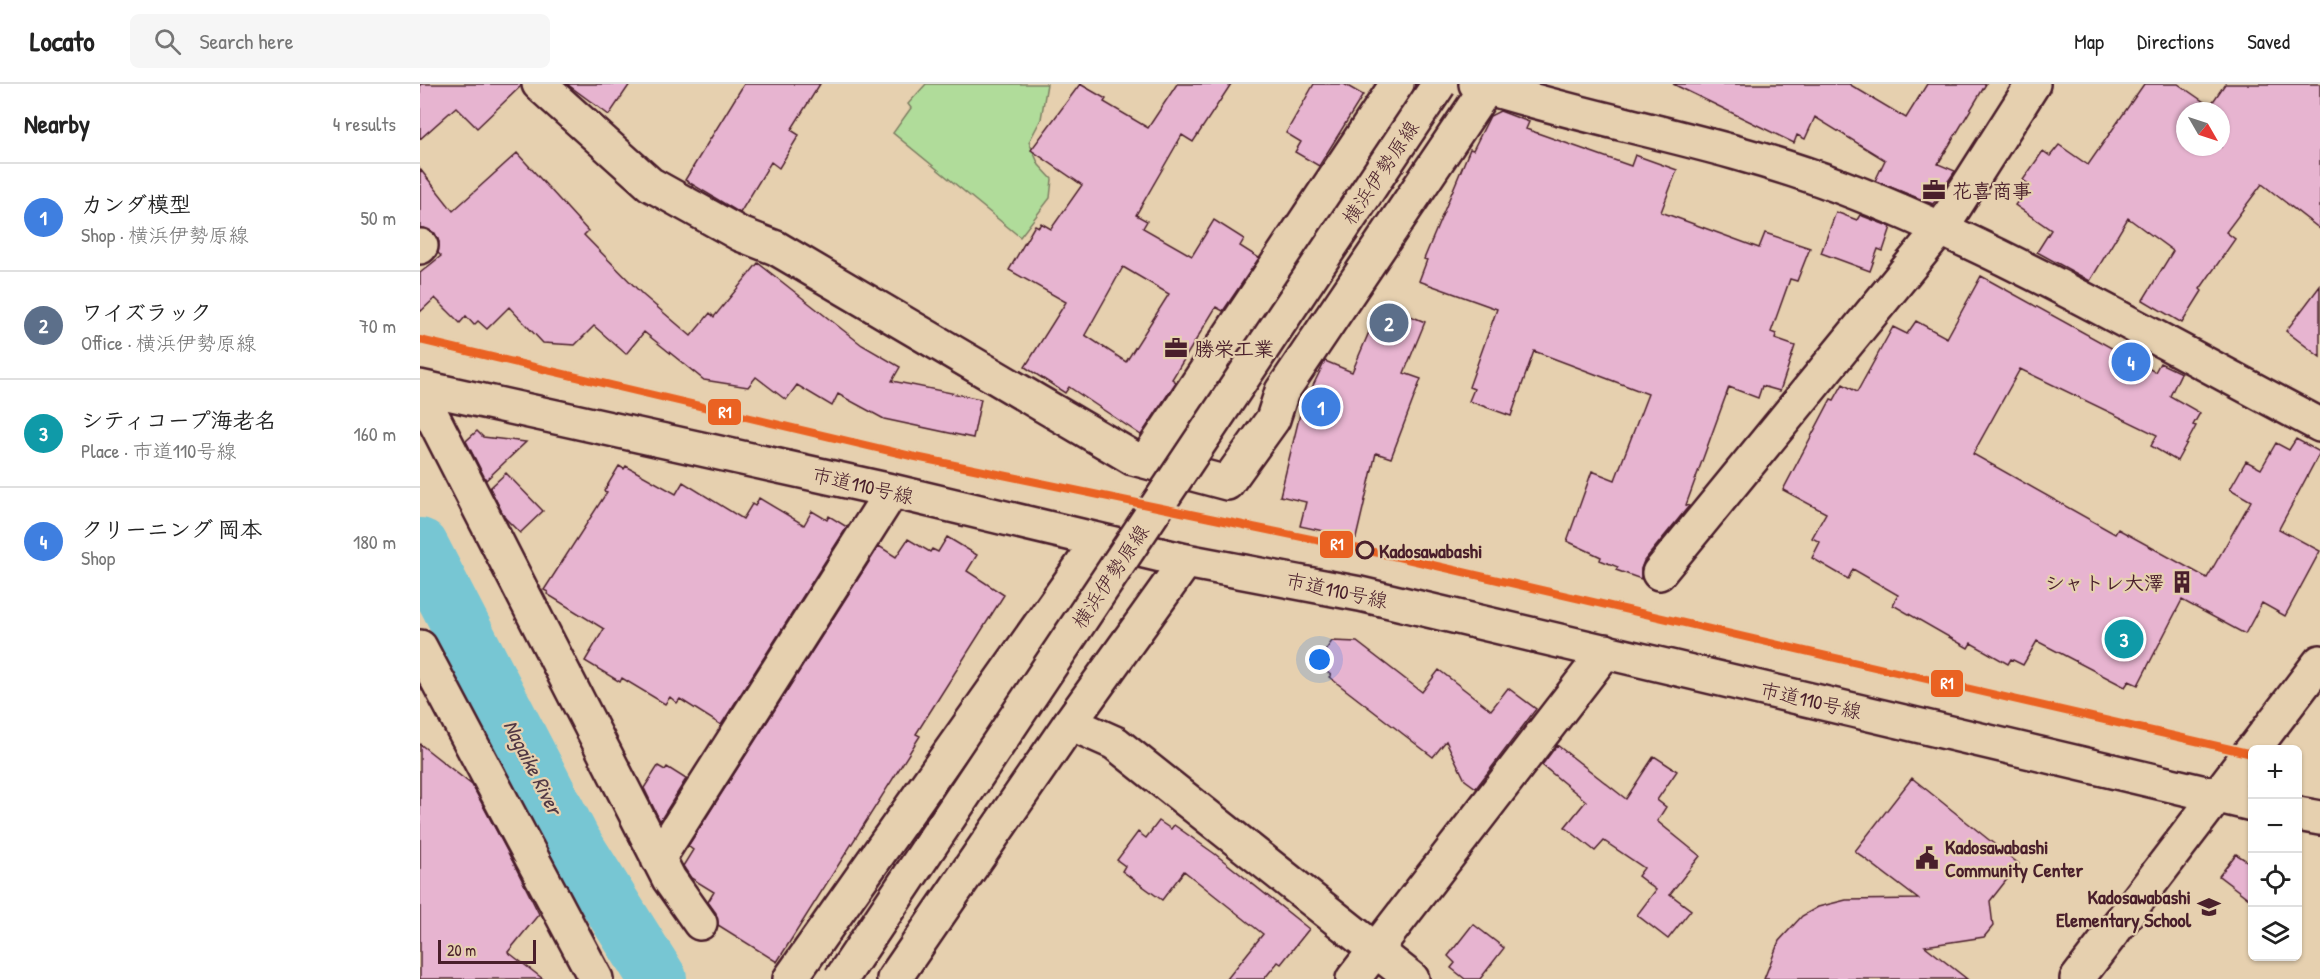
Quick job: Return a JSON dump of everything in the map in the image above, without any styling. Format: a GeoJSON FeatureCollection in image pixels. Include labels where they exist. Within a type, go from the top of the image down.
{"type":"FeatureCollection","features":[{"type":"Feature","properties":{"kind":"street"},"geometry":{"type":"LineString","coordinates":[[539,84],[650,184],[740,234],[776,248],[1133,458],[1227,483],[1273,419],[1282,391],[1484,85],[1772,164],[1836,185],[1942,227],[2320,425]]}},
{"type":"Feature","properties":{"kind":"street"},"geometry":{"type":"LineString","coordinates":[[1146,461],[1396,84]]}},
{"type":"Feature","properties":{"kind":"street","name":"横浜伊勢原線"},"geometry":{"type":"LineString","coordinates":[[842,979],[1439,84]]}},
{"type":"Feature","properties":{"kind":"street"},"geometry":{"type":"LineString","coordinates":[[1659,573],[1942,227],[2033,84]]}},
{"type":"Feature","properties":{"kind":"street"},"geometry":{"type":"LineString","coordinates":[[1274,269],[1337,308]]}},
{"type":"Feature","properties":{"kind":"street","name":"市道110号線"},"geometry":{"type":"LineString","coordinates":[[420,387],[892,491],[1186,561],[1360,594],[2248,803]]}},
{"type":"Feature","properties":{"kind":"street"},"geometry":{"type":"LineString","coordinates":[[420,392],[658,859],[700,923]]}},
{"type":"Feature","properties":{"kind":"street"},"geometry":{"type":"LineString","coordinates":[[658,859],[892,491]]}},
{"type":"Feature","properties":{"kind":"street"},"geometry":{"type":"LineString","coordinates":[[790,979],[1100,541]]}},
{"type":"Feature","properties":{"kind":"street"},"geometry":{"type":"LineString","coordinates":[[894,979],[1070,723],[1186,561]]}},
{"type":"Feature","properties":{"kind":"street"},"geometry":{"type":"LineString","coordinates":[[420,647],[596,979]]}},
{"type":"Feature","properties":{"kind":"street"},"geometry":{"type":"LineString","coordinates":[[1353,979],[1606,651]]}},
{"type":"Feature","properties":{"kind":"street"},"geometry":{"type":"LineString","coordinates":[[2257,745],[2320,662]]}},
{"type":"Feature","properties":{"kind":"street"},"geometry":{"type":"LineString","coordinates":[[1070,723],[1115,743],[1412,979]]}},
{"type":"Feature","properties":{"kind":"street"},"geometry":{"type":"LineString","coordinates":[[2077,979],[2248,756]]}},
{"type":"Feature","properties":{"kind":"street"},"geometry":{"type":"LineString","coordinates":[[2302,814],[2320,819]]}},
{"type":"Feature","properties":{"kind":"green space"},"geometry":{"type":"Polygon","coordinates":[[[926,84],[1047,84],[1041,119],[1029,142],[1039,165],[1052,179],[1050,198],[1020,237],[893,133],[911,108],[908,104],[926,84]]]}},
{"type":"Feature","properties":{"kind":"building"},"geometry":{"type":"Polygon","coordinates":[[[420,84],[521,84],[521,86],[477,128],[456,107],[420,139],[420,84]]]}},
{"type":"Feature","properties":{"kind":"building"},"geometry":{"type":"Polygon","coordinates":[[[567,84],[630,84],[609,115],[567,84]]]}},
{"type":"Feature","properties":{"kind":"building"},"geometry":{"type":"Polygon","coordinates":[[[744,84],[820,84],[791,130],[799,135],[779,168],[771,162],[740,213],[685,180],[744,84]]]}},
{"type":"Feature","properties":{"kind":"building"},"geometry":{"type":"Polygon","coordinates":[[[1080,84],[1106,99],[1104,102],[1148,128],[1177,84],[1231,84],[1193,142],[1182,135],[1136,215],[1147,221],[1143,228],[1192,256],[1214,220],[1244,239],[1240,246],[1259,258],[1223,311],[1216,307],[1172,379],[1176,382],[1141,435],[1069,387],[1065,393],[1025,367],[1066,302],[1009,270],[1035,225],[1039,227],[1041,223],[1051,229],[1082,185],[1031,150],[1080,84]],[[1123,267],[1085,335],[1126,362],[1169,294],[1123,267]]]}},
{"type":"Feature","properties":{"kind":"building"},"geometry":{"type":"Polygon","coordinates":[[[1314,84],[1344,84],[1363,95],[1319,166],[1295,152],[1301,142],[1286,133],[1314,84]]]}},
{"type":"Feature","properties":{"kind":"building"},"geometry":{"type":"Polygon","coordinates":[[[1673,84],[1849,84],[1906,118],[1927,84],[1986,84],[1938,164],[1955,171],[1933,204],[1875,181],[1885,160],[1815,117],[1805,139],[1797,135],[1794,143],[1673,84]]]}},
{"type":"Feature","properties":{"kind":"building"},"geometry":{"type":"Polygon","coordinates":[[[2144,84],[2178,84],[2204,102],[2176,102],[2176,156],[2230,156],[2230,102],[2213,102],[2225,84],[2320,84],[2320,229],[2262,184],[2226,232],[2235,239],[2200,289],[2202,291],[2182,323],[2143,300],[2173,251],[2128,218],[2090,281],[2037,252],[2051,230],[2015,205],[2030,185],[2023,180],[2043,151],[2050,156],[2059,145],[2088,165],[2144,84]]]}},
{"type":"Feature","properties":{"kind":"building"},"geometry":{"type":"Polygon","coordinates":[[[1500,111],[1529,122],[1526,129],[1631,166],[1635,155],[1677,170],[1661,212],[1759,248],[1765,233],[1810,248],[1797,281],[1790,279],[1771,332],[1776,334],[1775,339],[1795,346],[1780,391],[1762,386],[1758,398],[1729,387],[1686,505],[1689,506],[1644,561],[1641,579],[1616,570],[1618,567],[1600,560],[1601,557],[1567,541],[1592,471],[1615,480],[1648,394],[1534,351],[1511,416],[1469,401],[1474,389],[1469,387],[1497,309],[1419,281],[1427,260],[1424,259],[1470,149],[1473,150],[1490,116],[1500,111]]]}},
{"type":"Feature","properties":{"kind":"building"},"geometry":{"type":"Polygon","coordinates":[[[517,153],[588,231],[584,235],[643,295],[691,336],[710,313],[714,317],[758,263],[862,345],[900,367],[892,381],[981,399],[973,438],[884,419],[838,394],[832,406],[797,385],[786,400],[756,377],[748,387],[704,380],[644,332],[626,354],[594,326],[575,345],[543,343],[509,307],[487,329],[478,321],[474,325],[466,316],[460,323],[435,298],[420,312],[420,273],[441,256],[438,253],[439,242],[435,233],[420,228],[420,169],[453,211],[517,153]]]}},
{"type":"Feature","properties":{"kind":"building"},"geometry":{"type":"Polygon","coordinates":[[[1836,212],[1857,220],[1860,215],[1891,227],[1883,251],[1878,249],[1870,271],[1821,253],[1836,212]]]}},
{"type":"Feature","properties":{"kind":"building"},"geometry":{"type":"Polygon","coordinates":[[[1981,276],[2155,372],[2160,363],[2181,373],[2170,396],[2200,413],[2193,425],[2196,426],[2177,461],[2151,446],[2157,435],[2020,369],[1973,454],[2115,534],[2118,529],[2207,578],[2251,501],[2230,489],[2246,461],[2261,469],[2276,443],[2289,450],[2296,439],[2320,452],[2279,529],[2320,551],[2285,616],[2262,603],[2245,634],[2182,600],[2138,685],[2129,681],[2125,687],[2037,641],[2023,665],[2011,659],[2008,664],[1971,643],[1968,648],[1893,605],[1898,595],[1853,569],[1848,579],[1812,558],[1820,542],[1812,538],[1826,513],[1783,490],[1831,399],[1834,400],[1843,384],[1857,392],[1893,327],[1907,334],[1916,321],[1947,338],[1981,276]]]}},
{"type":"Feature","properties":{"kind":"building"},"geometry":{"type":"Polygon","coordinates":[[[2320,286],[2320,357],[2286,331],[2320,286]]]}},
{"type":"Feature","properties":{"kind":"building"},"geometry":{"type":"Polygon","coordinates":[[[1381,304],[1425,322],[1404,373],[1421,379],[1391,458],[1376,453],[1356,538],[1300,526],[1306,502],[1280,496],[1301,410],[1325,361],[1352,372],[1381,304]]]}},
{"type":"Feature","properties":{"kind":"building"},"geometry":{"type":"Polygon","coordinates":[[[477,431],[483,437],[526,442],[486,480],[466,441],[477,431]]]}},
{"type":"Feature","properties":{"kind":"building"},"geometry":{"type":"Polygon","coordinates":[[[619,466],[624,469],[626,466],[676,494],[683,482],[743,519],[752,504],[755,506],[759,498],[804,525],[812,511],[827,520],[829,516],[847,527],[721,725],[680,699],[677,703],[670,697],[665,704],[622,678],[620,682],[585,661],[604,629],[544,590],[607,492],[604,491],[619,466]]]}},
{"type":"Feature","properties":{"kind":"building"},"geometry":{"type":"Polygon","coordinates":[[[506,473],[543,511],[520,533],[505,518],[490,488],[506,473]]]}},
{"type":"Feature","properties":{"kind":"building"},"geometry":{"type":"Polygon","coordinates":[[[947,537],[977,555],[967,571],[1004,595],[916,734],[920,736],[777,962],[718,925],[716,913],[708,902],[714,892],[691,878],[683,866],[693,850],[688,846],[879,546],[896,557],[908,539],[930,552],[932,549],[938,552],[947,537]]]}},
{"type":"Feature","properties":{"kind":"building"},"geometry":{"type":"Polygon","coordinates":[[[1332,641],[1357,642],[1422,692],[1439,670],[1491,710],[1508,688],[1536,709],[1476,788],[1465,780],[1446,741],[1433,757],[1329,677],[1331,675],[1316,664],[1332,641]]]}},
{"type":"Feature","properties":{"kind":"building"},"geometry":{"type":"Polygon","coordinates":[[[420,744],[472,785],[514,864],[539,914],[508,952],[543,979],[420,979],[420,744]]]}},
{"type":"Feature","properties":{"kind":"building"},"geometry":{"type":"Polygon","coordinates":[[[1557,745],[1626,799],[1654,756],[1677,771],[1657,800],[1666,807],[1657,821],[1700,856],[1670,894],[1691,910],[1668,939],[1637,915],[1656,890],[1638,876],[1644,868],[1604,841],[1595,851],[1565,827],[1586,801],[1542,765],[1557,745]]]}},
{"type":"Feature","properties":{"kind":"building"},"geometry":{"type":"Polygon","coordinates":[[[658,766],[665,770],[667,767],[686,779],[660,821],[644,788],[658,766]]]}},
{"type":"Feature","properties":{"kind":"building"},"geometry":{"type":"Polygon","coordinates":[[[1912,778],[2019,864],[1990,901],[1993,926],[1984,937],[1925,946],[1967,979],[1764,979],[1779,941],[1802,916],[1818,907],[1846,900],[1918,899],[1855,851],[1912,778]]]}},
{"type":"Feature","properties":{"kind":"building"},"geometry":{"type":"Polygon","coordinates":[[[1159,821],[1171,829],[1174,825],[1215,854],[1309,929],[1281,964],[1278,962],[1264,979],[1227,979],[1263,934],[1184,871],[1162,900],[1122,871],[1125,866],[1117,860],[1138,832],[1146,838],[1159,821]]]}},
{"type":"Feature","properties":{"kind":"building"},"geometry":{"type":"Polygon","coordinates":[[[2236,854],[2248,862],[2248,898],[2219,876],[2236,854]]]}},
{"type":"Feature","properties":{"kind":"building"},"geometry":{"type":"Polygon","coordinates":[[[1473,924],[1504,948],[1480,979],[1465,979],[1451,968],[1455,963],[1448,956],[1473,924]]]}},
{"type":"Feature","properties":{"kind":"waterway","name":"Nagaike River"},"geometry":{"type":"LineString","coordinates":[[420,547],[572,842],[658,979]]}},
{"type":"Feature","properties":{"kind":"transit line","name":"R1"},"geometry":{"type":"LineString","coordinates":[[420,340],[911,456],[1398,557],[2248,753]]}},
{"type":"Feature","properties":{"kind":"place","name":"花喜商事"},"geometry":{"type":"Point","coordinates":[1934,190]}},
{"type":"Feature","properties":{"kind":"place","name":"ワイズラック"},"geometry":{"type":"Point","coordinates":[1389,323]}},
{"type":"Feature","properties":{"kind":"place","name":"勝栄工業"},"geometry":{"type":"Point","coordinates":[1176,348]}},
{"type":"Feature","properties":{"kind":"place","name":"クリーニング 岡本"},"geometry":{"type":"Point","coordinates":[2131,362]}},
{"type":"Feature","properties":{"kind":"place","name":"カンダ模型"},"geometry":{"type":"Point","coordinates":[1321,407]}},
{"type":"Feature","properties":{"kind":"place","name":"Kadosawabashi"},"geometry":{"type":"Point","coordinates":[1365,550]}},
{"type":"Feature","properties":{"kind":"place","name":"シャトレ大澤"},"geometry":{"type":"Point","coordinates":[2182,582]}},
{"type":"Feature","properties":{"kind":"place","name":"シティコープ海老名"},"geometry":{"type":"Point","coordinates":[2124,639]}},
{"type":"Feature","properties":{"kind":"place","name":"Kadosawabashi Community Center"},"geometry":{"type":"Point","coordinates":[1927,858]}},
{"type":"Feature","properties":{"kind":"place","name":"Kadosawabashi Elementary School"},"geometry":{"type":"Point","coordinates":[2209,907]}}]}
